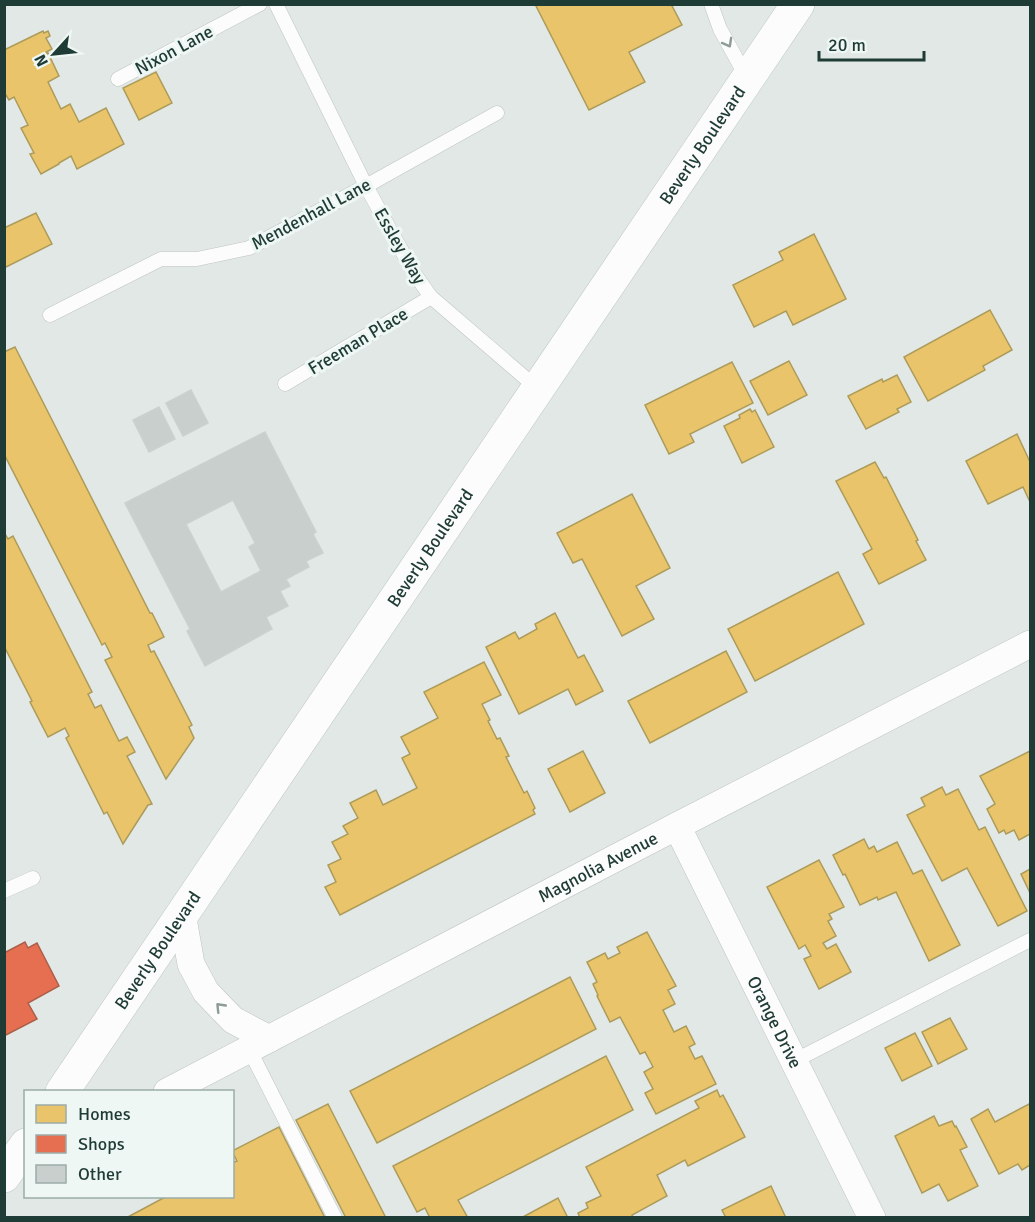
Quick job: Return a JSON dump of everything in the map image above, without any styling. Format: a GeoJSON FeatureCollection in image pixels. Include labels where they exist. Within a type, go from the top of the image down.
{"type":"FeatureCollection","features":[{"type":"Feature","properties":{"kind":"main road","name":"Beverly Boulevard"},"geometry":{"type":"LineString","coordinates":[[63,1090],[798,4]]}},
{"type":"Feature","properties":{"kind":"main road"},"geometry":{"type":"LineString","coordinates":[[4,1176],[24,1148]]}},
{"type":"Feature","properties":{"kind":"street","name":"Magnolia Avenue"},"geometry":{"type":"LineString","coordinates":[[171,1090],[1030,644]]}},
{"type":"Feature","properties":{"kind":"street","name":"Orange Drive"},"geometry":{"type":"LineString","coordinates":[[677,826],[872,1218]]}},
{"type":"Feature","properties":{"kind":"street"},"geometry":{"type":"LineString","coordinates":[[182,913],[191,964],[206,992],[259,1044]]}},
{"type":"Feature","properties":{"kind":"street"},"geometry":{"type":"LineString","coordinates":[[4,1176],[24,1166]]}},
{"type":"Feature","properties":{"kind":"lane","name":"Nixon Lane"},"geometry":{"type":"LineString","coordinates":[[118,79],[261,4]]}},
{"type":"Feature","properties":{"kind":"lane","name":"Essley Way"},"geometry":{"type":"LineString","coordinates":[[276,4],[366,186],[414,273],[431,297],[537,388]]}},
{"type":"Feature","properties":{"kind":"lane"},"geometry":{"type":"LineString","coordinates":[[711,4],[720,29],[747,79]]}},
{"type":"Feature","properties":{"kind":"lane","name":"Mendenhall Lane"},"geometry":{"type":"LineString","coordinates":[[51,315],[161,259],[197,259],[249,248],[497,113]]}},
{"type":"Feature","properties":{"kind":"lane","name":"Freeman Place"},"geometry":{"type":"LineString","coordinates":[[285,384],[431,297]]}},
{"type":"Feature","properties":{"kind":"lane"},"geometry":{"type":"LineString","coordinates":[[4,891],[33,878]]}},
{"type":"Feature","properties":{"kind":"lane"},"geometry":{"type":"LineString","coordinates":[[794,1061],[1030,940]]}},
{"type":"Feature","properties":{"kind":"lane"},"geometry":{"type":"LineString","coordinates":[[259,1044],[335,1218]]}},
{"type":"Feature","properties":{"kind":"building: Homes"},"geometry":{"type":"Polygon","coordinates":[[[535,4],[671,4],[682,25],[629,52],[645,82],[589,110],[535,4]]]}},
{"type":"Feature","properties":{"kind":"building: Homes"},"geometry":{"type":"Polygon","coordinates":[[[43,31],[44,33],[48,31],[50,36],[46,38],[52,49],[41,56],[48,53],[59,76],[48,82],[61,109],[70,104],[79,122],[106,108],[124,144],[77,169],[71,156],[41,174],[30,154],[34,153],[21,128],[28,125],[14,97],[9,100],[4,92],[4,50],[43,31]]]}},
{"type":"Feature","properties":{"kind":"building: Homes"},"geometry":{"type":"Polygon","coordinates":[[[156,72],[172,103],[139,120],[123,88],[156,72]]]}},
{"type":"Feature","properties":{"kind":"building: Homes"},"geometry":{"type":"Polygon","coordinates":[[[36,213],[52,244],[4,268],[4,228],[36,213]]]}},
{"type":"Feature","properties":{"kind":"building: Homes"},"geometry":{"type":"Polygon","coordinates":[[[814,234],[846,299],[793,325],[786,311],[754,327],[733,285],[783,260],[779,252],[814,234]]]}},
{"type":"Feature","properties":{"kind":"building: Homes"},"geometry":{"type":"Polygon","coordinates":[[[990,310],[1012,350],[983,366],[985,370],[928,401],[904,357],[990,310]]]}},
{"type":"Feature","properties":{"kind":"building: Homes"},"geometry":{"type":"Polygon","coordinates":[[[15,347],[164,637],[148,645],[151,652],[154,651],[192,725],[189,727],[194,738],[166,779],[105,660],[112,657],[105,643],[102,645],[4,454],[4,352],[15,347]]]}},
{"type":"Feature","properties":{"kind":"building: Homes"},"geometry":{"type":"Polygon","coordinates":[[[789,361],[807,395],[768,415],[750,381],[789,361]]]}},
{"type":"Feature","properties":{"kind":"building: Homes"},"geometry":{"type":"Polygon","coordinates":[[[732,362],[753,403],[690,434],[694,442],[669,454],[645,405],[732,362]]]}},
{"type":"Feature","properties":{"kind":"building: Homes"},"geometry":{"type":"Polygon","coordinates":[[[897,375],[911,402],[897,409],[899,412],[866,429],[848,396],[882,379],[883,382],[897,375]]]}},
{"type":"Feature","properties":{"kind":"building: Homes"},"geometry":{"type":"Polygon","coordinates":[[[750,409],[752,412],[755,410],[774,447],[742,463],[724,426],[740,418],[739,415],[750,409]]]}},
{"type":"Feature","properties":{"kind":"building: Homes"},"geometry":{"type":"Polygon","coordinates":[[[1017,434],[1030,462],[1030,502],[1023,487],[988,504],[966,461],[1017,434]]]}},
{"type":"Feature","properties":{"kind":"building: Homes"},"geometry":{"type":"Polygon","coordinates":[[[875,462],[884,478],[886,477],[926,560],[879,584],[863,554],[872,549],[836,481],[875,462]]]}},
{"type":"Feature","properties":{"kind":"building: Homes"},"geometry":{"type":"Polygon","coordinates":[[[632,494],[670,568],[636,586],[654,619],[622,636],[582,559],[573,563],[557,533],[632,494]]]}},
{"type":"Feature","properties":{"kind":"building: Homes"},"geometry":{"type":"Polygon","coordinates":[[[4,532],[8,539],[13,536],[92,692],[88,694],[95,708],[101,705],[119,741],[127,737],[135,752],[127,756],[152,804],[148,805],[123,844],[107,812],[104,814],[66,738],[69,736],[65,728],[48,737],[4,646],[4,532]]]}},
{"type":"Feature","properties":{"kind":"building: Homes"},"geometry":{"type":"Polygon","coordinates":[[[838,572],[864,624],[755,681],[728,629],[838,572]]]}},
{"type":"Feature","properties":{"kind":"building: Homes"},"geometry":{"type":"Polygon","coordinates":[[[555,613],[578,658],[584,655],[603,691],[576,705],[568,689],[519,714],[486,647],[515,632],[519,639],[537,629],[535,624],[555,613]]]}},
{"type":"Feature","properties":{"kind":"building: Homes"},"geometry":{"type":"Polygon","coordinates":[[[726,651],[747,692],[650,743],[628,701],[726,651]]]}},
{"type":"Feature","properties":{"kind":"building: Homes"},"geometry":{"type":"Polygon","coordinates":[[[484,662],[501,695],[482,704],[497,739],[500,738],[509,756],[506,757],[524,793],[527,791],[535,808],[533,810],[535,814],[340,915],[325,887],[336,882],[328,865],[341,859],[332,842],[348,834],[343,826],[358,818],[350,803],[376,790],[383,805],[417,788],[402,758],[410,754],[401,737],[438,718],[424,692],[484,662]]]}},
{"type":"Feature","properties":{"kind":"building: Homes"},"geometry":{"type":"Polygon","coordinates":[[[583,751],[605,793],[570,812],[548,769],[583,751]]]}},
{"type":"Feature","properties":{"kind":"building: Homes"},"geometry":{"type":"Polygon","coordinates":[[[1030,751],[1030,834],[1019,840],[1014,830],[1006,834],[1004,830],[999,833],[987,809],[995,804],[980,776],[1030,751]]]}},
{"type":"Feature","properties":{"kind":"building: Homes"},"geometry":{"type":"Polygon","coordinates":[[[942,787],[946,795],[958,789],[979,830],[985,827],[1027,911],[998,926],[967,868],[942,881],[907,815],[925,806],[921,798],[942,787]]]}},
{"type":"Feature","properties":{"kind":"building: Homes"},"geometry":{"type":"Polygon","coordinates":[[[864,839],[869,849],[874,846],[877,852],[897,842],[913,874],[922,870],[960,945],[929,961],[896,892],[860,905],[833,855],[864,839]]]}},
{"type":"Feature","properties":{"kind":"building: Homes"},"geometry":{"type":"Polygon","coordinates":[[[819,860],[844,907],[829,914],[832,919],[828,921],[836,936],[823,943],[827,949],[836,944],[851,972],[819,989],[804,959],[811,956],[805,945],[799,949],[767,887],[819,860]]]}},
{"type":"Feature","properties":{"kind":"building: Homes"},"geometry":{"type":"Polygon","coordinates":[[[1030,869],[1030,893],[1021,874],[1030,869]]]}},
{"type":"Feature","properties":{"kind":"building: Homes"},"geometry":{"type":"Polygon","coordinates":[[[647,932],[676,986],[668,990],[675,1004],[663,1010],[674,1032],[686,1026],[695,1044],[689,1047],[695,1059],[702,1056],[716,1084],[656,1114],[645,1093],[653,1089],[644,1072],[653,1067],[645,1052],[640,1054],[620,1017],[610,1022],[597,996],[593,984],[597,982],[587,962],[605,953],[608,959],[620,953],[617,947],[647,932]]]}},
{"type":"Feature","properties":{"kind":"building: Homes"},"geometry":{"type":"Polygon","coordinates":[[[570,977],[596,1029],[377,1143],[350,1091],[570,977]]]}},
{"type":"Feature","properties":{"kind":"building: Homes"},"geometry":{"type":"Polygon","coordinates":[[[950,1018],[967,1049],[938,1064],[922,1032],[950,1018]]]}},
{"type":"Feature","properties":{"kind":"building: Homes"},"geometry":{"type":"Polygon","coordinates":[[[915,1033],[932,1066],[902,1081],[885,1048],[915,1033]]]}},
{"type":"Feature","properties":{"kind":"building: Homes"},"geometry":{"type":"Polygon","coordinates":[[[606,1056],[633,1110],[458,1200],[468,1218],[430,1218],[425,1208],[417,1212],[393,1166],[606,1056]]]}},
{"type":"Feature","properties":{"kind":"building: Homes"},"geometry":{"type":"Polygon","coordinates":[[[717,1090],[720,1097],[723,1095],[745,1137],[688,1166],[685,1160],[657,1175],[667,1196],[632,1215],[633,1218],[580,1218],[578,1213],[588,1208],[586,1203],[601,1196],[586,1167],[699,1108],[695,1101],[717,1090]]]}},
{"type":"Feature","properties":{"kind":"building: Homes"},"geometry":{"type":"Polygon","coordinates":[[[328,1104],[386,1218],[346,1218],[296,1120],[328,1104]]]}},
{"type":"Feature","properties":{"kind":"building: Homes"},"geometry":{"type":"Polygon","coordinates":[[[1029,1104],[1030,1165],[1022,1170],[1018,1164],[999,1174],[971,1119],[988,1109],[995,1122],[1029,1104]]]}},
{"type":"Feature","properties":{"kind":"building: Homes"},"geometry":{"type":"Polygon","coordinates":[[[934,1116],[939,1126],[952,1121],[956,1126],[967,1147],[960,1150],[978,1186],[948,1201],[939,1184],[922,1193],[895,1136],[934,1116]]]}},
{"type":"Feature","properties":{"kind":"building: Homes"},"geometry":{"type":"Polygon","coordinates":[[[279,1127],[325,1218],[126,1218],[163,1198],[234,1198],[234,1162],[237,1161],[234,1150],[279,1127]]]}},
{"type":"Feature","properties":{"kind":"building: Homes"},"geometry":{"type":"Polygon","coordinates":[[[771,1186],[786,1218],[726,1218],[722,1210],[771,1186]]]}},
{"type":"Feature","properties":{"kind":"building: Homes"},"geometry":{"type":"Polygon","coordinates":[[[558,1198],[568,1218],[521,1218],[558,1198]]]}},
{"type":"Feature","properties":{"kind":"building: Shops"},"geometry":{"type":"Polygon","coordinates":[[[25,942],[28,948],[37,943],[59,986],[28,1003],[37,1019],[4,1036],[4,953],[25,942]]]}},
{"type":"Feature","properties":{"kind":"building: Other"},"geometry":{"type":"Polygon","coordinates":[[[191,390],[208,423],[183,436],[166,403],[191,390]]]}},
{"type":"Feature","properties":{"kind":"building: Other"},"geometry":{"type":"Polygon","coordinates":[[[159,407],[175,439],[149,452],[133,420],[159,407]]]}},
{"type":"Feature","properties":{"kind":"building: Other"},"geometry":{"type":"Polygon","coordinates":[[[265,432],[316,532],[313,534],[323,553],[306,561],[309,567],[286,579],[290,586],[280,591],[288,606],[266,617],[272,629],[205,666],[187,631],[190,629],[125,503],[265,432]],[[233,500],[186,524],[221,592],[261,571],[249,547],[255,543],[233,500]]]}}]}
